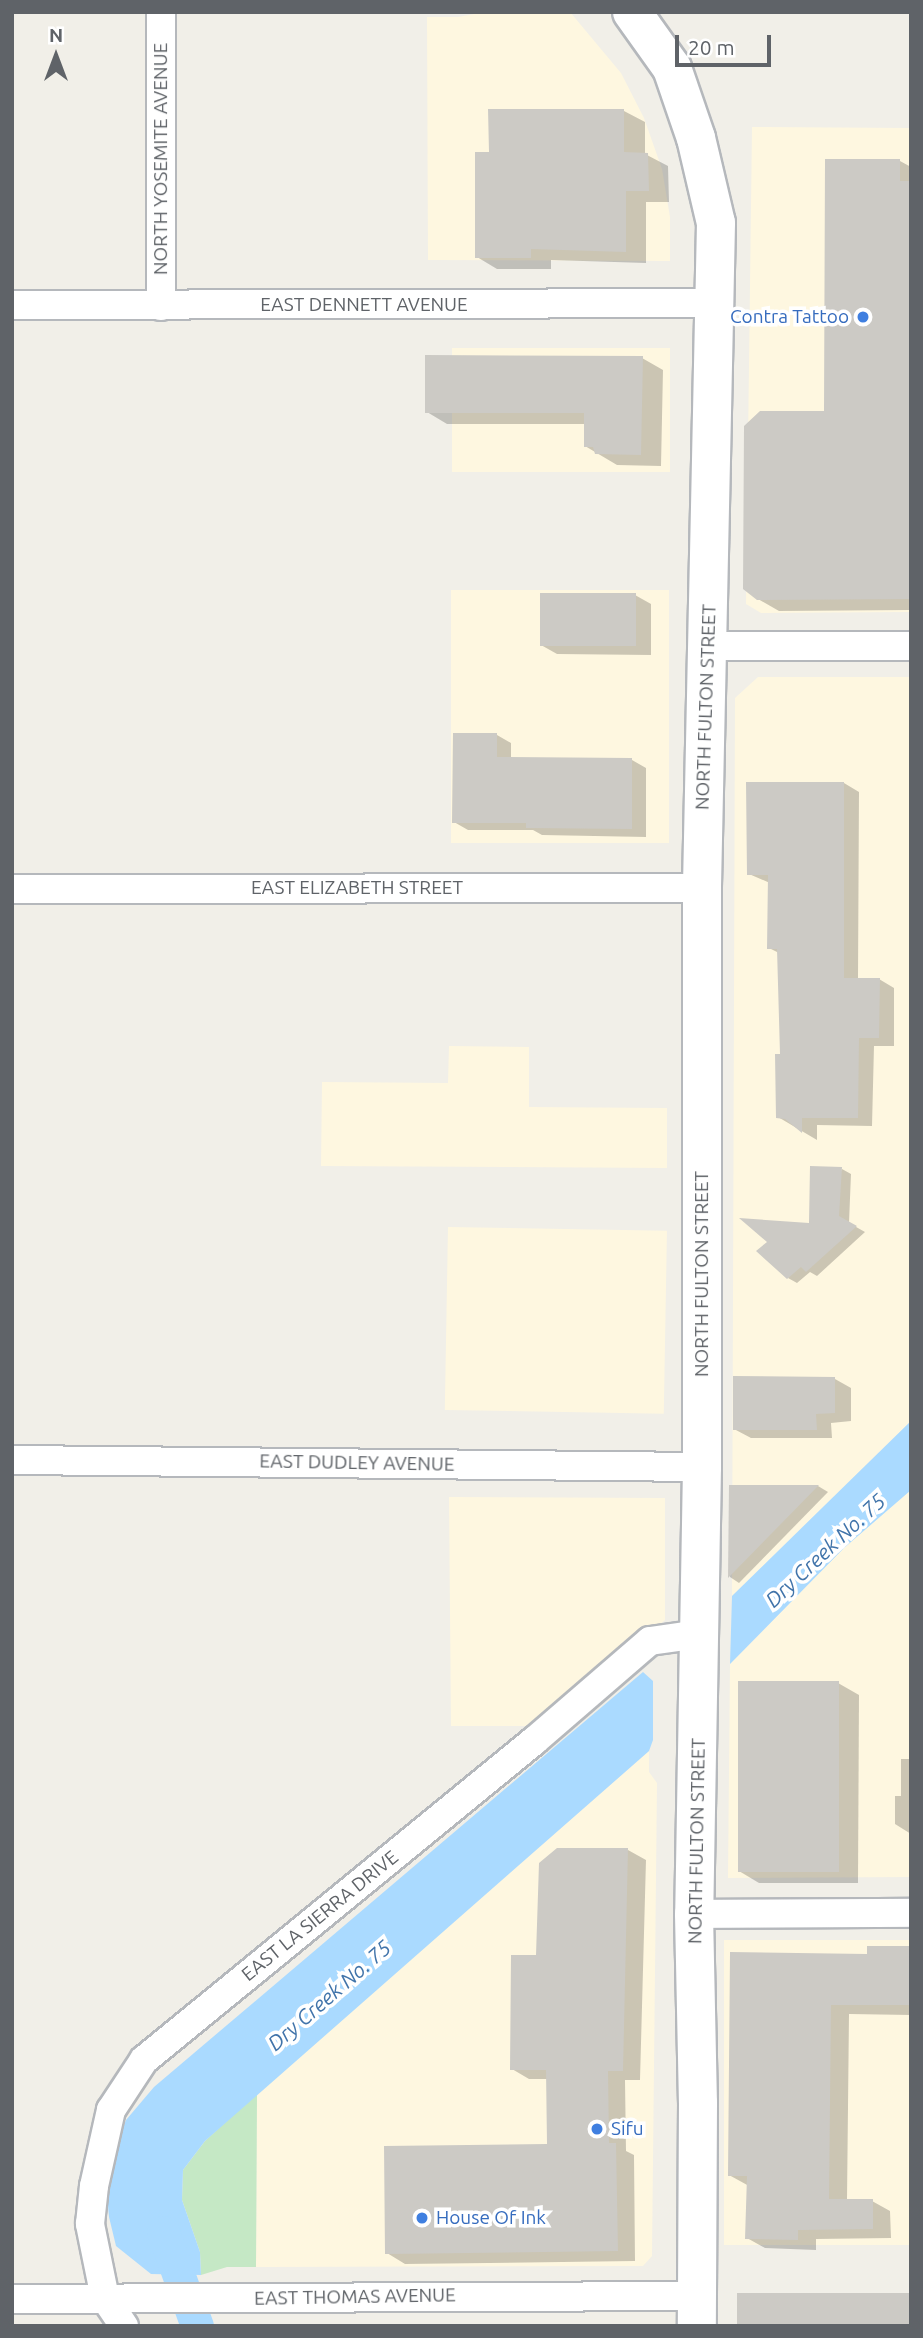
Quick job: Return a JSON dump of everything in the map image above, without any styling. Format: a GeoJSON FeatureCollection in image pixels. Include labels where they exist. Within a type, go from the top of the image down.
{"type":"FeatureCollection","features":[{"type":"Feature","properties":{"kind":"main road","name":"NORTH FULTON STREET"},"geometry":{"type":"LineString","coordinates":[[632,12],[672,68],[696,138],[716,223],[702,888],[702,1467],[694,1914],[698,2104],[697,2311]]}},
{"type":"Feature","properties":{"kind":"street","name":"NORTH YOSEMITE AVENUE"},"geometry":{"type":"LineString","coordinates":[[161,12],[161,306]]}},
{"type":"Feature","properties":{"kind":"street","name":"EAST DENNETT AVENUE"},"geometry":{"type":"LineString","coordinates":[[12,305],[716,303]]}},
{"type":"Feature","properties":{"kind":"street"},"geometry":{"type":"LineString","coordinates":[[707,646],[911,646]]}},
{"type":"Feature","properties":{"kind":"street","name":"EAST ELIZABETH STREET"},"geometry":{"type":"LineString","coordinates":[[12,889],[702,888]]}},
{"type":"Feature","properties":{"kind":"street","name":"EAST DUDLEY AVENUE"},"geometry":{"type":"LineString","coordinates":[[12,1460],[702,1467]]}},
{"type":"Feature","properties":{"kind":"street","name":"EAST LA SIERRA DRIVE"},"geometry":{"type":"LineString","coordinates":[[105,2298],[94,2258],[90,2224],[94,2186],[111,2110],[144,2060],[534,1741],[650,1641],[699,1637]]}},
{"type":"Feature","properties":{"kind":"street"},"geometry":{"type":"LineString","coordinates":[[694,1914],[911,1913]]}},
{"type":"Feature","properties":{"kind":"street"},"geometry":{"type":"LineString","coordinates":[[105,2298],[124,2326]]}},
{"type":"Feature","properties":{"kind":"street","name":"EAST THOMAS AVENUE"},"geometry":{"type":"LineString","coordinates":[[12,2299],[105,2298],[697,2311]]}},
{"type":"Feature","properties":{"kind":"shaded area"},"geometry":{"type":"Polygon","coordinates":[[[485,12],[570,12],[621,73],[644,118],[662,169],[670,217],[670,261],[428,260],[427,17],[458,17],[485,12]]]}},
{"type":"Feature","properties":{"kind":"shaded area"},"geometry":{"type":"Polygon","coordinates":[[[752,127],[911,128],[911,612],[761,613],[746,604],[752,127]]]}},
{"type":"Feature","properties":{"kind":"shaded area"},"geometry":{"type":"Polygon","coordinates":[[[452,348],[670,348],[670,472],[452,472],[452,348]]]}},
{"type":"Feature","properties":{"kind":"shaded area"},"geometry":{"type":"Polygon","coordinates":[[[451,590],[669,590],[669,843],[451,843],[451,590]]]}},
{"type":"Feature","properties":{"kind":"shaded area"},"geometry":{"type":"Polygon","coordinates":[[[758,677],[911,677],[911,1421],[732,1596],[735,698],[758,677]]]}},
{"type":"Feature","properties":{"kind":"shaded area"},"geometry":{"type":"Polygon","coordinates":[[[449,1046],[529,1047],[529,1107],[667,1108],[667,1168],[321,1166],[322,1082],[448,1083],[449,1046]]]}},
{"type":"Feature","properties":{"kind":"shaded area"},"geometry":{"type":"Polygon","coordinates":[[[448,1227],[667,1231],[664,1414],[445,1410],[448,1227]]]}},
{"type":"Feature","properties":{"kind":"shaded area"},"geometry":{"type":"Polygon","coordinates":[[[911,1490],[911,1877],[728,1878],[730,1664],[844,1548],[911,1490]]]}},
{"type":"Feature","properties":{"kind":"shaded area"},"geometry":{"type":"Polygon","coordinates":[[[449,1497],[665,1498],[665,1620],[540,1726],[451,1726],[449,1497]]]}},
{"type":"Feature","properties":{"kind":"shaded area"},"geometry":{"type":"Polygon","coordinates":[[[649,1751],[649,1772],[657,1783],[652,2256],[643,2266],[256,2267],[257,2093],[649,1751]]]}},
{"type":"Feature","properties":{"kind":"shaded area"},"geometry":{"type":"Polygon","coordinates":[[[724,1940],[911,1940],[911,2245],[724,2245],[724,1940]]]}},
{"type":"Feature","properties":{"kind":"green space"},"geometry":{"type":"Polygon","coordinates":[[[257,2093],[256,2267],[227,2267],[201,2275],[200,2252],[182,2200],[183,2170],[205,2141],[257,2093]]]}},
{"type":"Feature","properties":{"kind":"water"},"geometry":{"type":"Polygon","coordinates":[[[911,1421],[911,1490],[844,1548],[730,1664],[732,1596],[911,1421]]]}},
{"type":"Feature","properties":{"kind":"water"},"geometry":{"type":"Polygon","coordinates":[[[643,1672],[653,1681],[653,1740],[649,1751],[205,2141],[183,2170],[182,2200],[200,2252],[201,2275],[151,2274],[116,2246],[109,2217],[106,2183],[112,2156],[126,2120],[154,2087],[643,1672]]]}},
{"type":"Feature","properties":{"kind":"building"},"geometry":{"type":"Polygon","coordinates":[[[488,109],[624,109],[624,152],[648,153],[649,191],[626,191],[626,252],[531,249],[531,258],[475,258],[475,152],[489,152],[488,109]]]}},
{"type":"Feature","properties":{"kind":"building"},"geometry":{"type":"Polygon","coordinates":[[[825,159],[900,159],[900,181],[911,181],[911,599],[757,600],[743,589],[744,426],[760,411],[824,411],[825,159]]]}},
{"type":"Feature","properties":{"kind":"building"},"geometry":{"type":"Polygon","coordinates":[[[425,355],[643,356],[641,455],[595,454],[593,447],[584,447],[584,413],[425,413],[425,355]]]}},
{"type":"Feature","properties":{"kind":"building"},"geometry":{"type":"Polygon","coordinates":[[[540,593],[636,593],[636,646],[540,646],[540,593]]]}},
{"type":"Feature","properties":{"kind":"building"},"geometry":{"type":"Polygon","coordinates":[[[453,733],[497,733],[497,757],[632,758],[632,829],[526,828],[526,823],[452,823],[453,733]]]}},
{"type":"Feature","properties":{"kind":"building"},"geometry":{"type":"Polygon","coordinates":[[[746,782],[844,782],[844,978],[880,978],[879,1038],[859,1038],[858,1118],[802,1118],[802,1133],[785,1119],[776,1118],[775,1054],[780,1054],[777,949],[767,949],[768,875],[747,875],[746,782]]]}},
{"type":"Feature","properties":{"kind":"building"},"geometry":{"type":"Polygon","coordinates":[[[810,1166],[842,1167],[839,1216],[857,1226],[806,1272],[801,1267],[787,1279],[756,1251],[767,1242],[739,1218],[809,1223],[810,1166]]]}},
{"type":"Feature","properties":{"kind":"building"},"geometry":{"type":"Polygon","coordinates":[[[733,1376],[835,1377],[835,1413],[816,1414],[817,1430],[733,1430],[733,1376]]]}},
{"type":"Feature","properties":{"kind":"building"},"geometry":{"type":"Polygon","coordinates":[[[729,1485],[819,1485],[728,1578],[729,1485]]]}},
{"type":"Feature","properties":{"kind":"building"},"geometry":{"type":"Polygon","coordinates":[[[738,1681],[839,1681],[839,1872],[738,1872],[738,1681]]]}},
{"type":"Feature","properties":{"kind":"building"},"geometry":{"type":"Polygon","coordinates":[[[557,1848],[628,1848],[623,2071],[608,2071],[609,2143],[616,2143],[618,2251],[385,2254],[384,2146],[547,2144],[546,2070],[510,2070],[511,1955],[536,1955],[539,1863],[557,1848]]]}},
{"type":"Feature","properties":{"kind":"building"},"geometry":{"type":"Polygon","coordinates":[[[867,1946],[911,1946],[911,2005],[831,2005],[829,2199],[873,2199],[873,2229],[798,2230],[798,2240],[745,2239],[747,2176],[728,2176],[730,1952],[867,1954],[867,1946]]]}},
{"type":"Feature","properties":{"kind":"building"},"geometry":{"type":"Polygon","coordinates":[[[737,2293],[911,2293],[911,2326],[737,2326],[737,2293]]]}},
{"type":"Feature","properties":{"kind":"waterway","name":"Dry Creek No. 75"},"geometry":{"type":"LineString","coordinates":[[163,2232],[197,2326]]}},
{"type":"Feature","properties":{"kind":"place","name":"Contra Tattoo"},"geometry":{"type":"Point","coordinates":[863,317]}},
{"type":"Feature","properties":{"kind":"place","name":"Sifu"},"geometry":{"type":"Point","coordinates":[597,2129]}},
{"type":"Feature","properties":{"kind":"place","name":"House Of Ink"},"geometry":{"type":"Point","coordinates":[422,2218]}}]}
